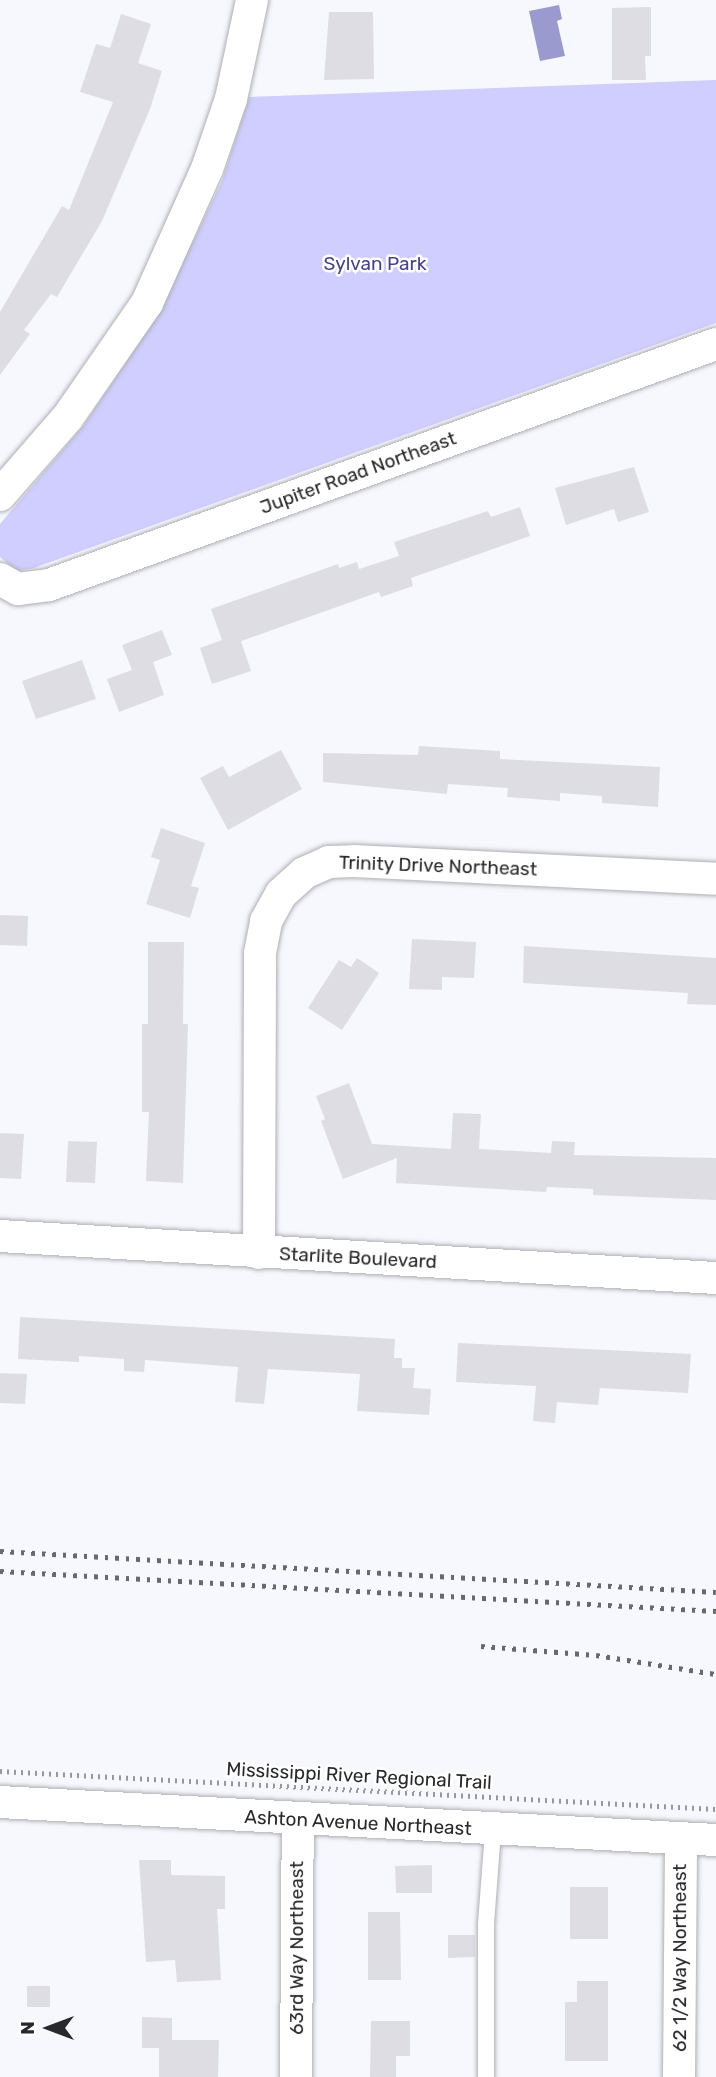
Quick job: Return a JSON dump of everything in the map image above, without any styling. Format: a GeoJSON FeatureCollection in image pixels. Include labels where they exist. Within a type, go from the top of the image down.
{"type":"FeatureCollection","features":[{"type":"Feature","properties":{"kind":"street"},"geometry":{"type":"LineString","coordinates":[[0,495],[68,417],[153,290],[207,169],[231,99],[252,0]]}},
{"type":"Feature","properties":{"kind":"street","name":"Jupiter Road Northeast"},"geometry":{"type":"LineString","coordinates":[[0,579],[18,589],[49,585],[716,344]]}},
{"type":"Feature","properties":{"kind":"street","name":"Trinity Drive Northeast"},"geometry":{"type":"LineString","coordinates":[[260,1253],[260,953],[266,921],[281,894],[304,873],[329,862],[354,861],[716,879]]}},
{"type":"Feature","properties":{"kind":"street","name":"Starlite Boulevard"},"geometry":{"type":"LineString","coordinates":[[0,1236],[716,1278]]}},
{"type":"Feature","properties":{"kind":"street","name":"Ashton Avenue Northeast"},"geometry":{"type":"LineString","coordinates":[[0,1802],[298,1820],[716,1840]]}},
{"type":"Feature","properties":{"kind":"street","name":"63rd Way Northeast"},"geometry":{"type":"LineString","coordinates":[[296,2077],[298,1820]]}},
{"type":"Feature","properties":{"kind":"street","name":"62 1/2 Way Northeast"},"geometry":{"type":"LineString","coordinates":[[680,2077],[681,1838]]}},
{"type":"Feature","properties":{"kind":"lane"},"geometry":{"type":"LineString","coordinates":[[486,2077],[486,1924],[493,1830]]}},
{"type":"Feature","properties":{"kind":"path","name":"Mississippi River Regional Trail"},"geometry":{"type":"LineString","coordinates":[[0,1771],[716,1809]]}},
{"type":"Feature","properties":{"kind":"green space","name":"Sylvan Park"},"geometry":{"type":"Polygon","coordinates":[[[716,80],[716,323],[31,569],[17,571],[0,557],[0,524],[84,425],[160,310],[222,181],[249,97],[716,80]]]}},
{"type":"Feature","properties":{"kind":"shaded area"},"geometry":{"type":"Polygon","coordinates":[[[559,5],[562,19],[557,21],[565,56],[540,61],[529,11],[559,5]]]}},
{"type":"Feature","properties":{"kind":"building"},"geometry":{"type":"Polygon","coordinates":[[[651,7],[651,56],[645,56],[646,80],[612,80],[612,8],[651,7]]]}},
{"type":"Feature","properties":{"kind":"building"},"geometry":{"type":"Polygon","coordinates":[[[329,12],[373,12],[374,79],[324,80],[329,12]]]}},
{"type":"Feature","properties":{"kind":"building"},"geometry":{"type":"Polygon","coordinates":[[[121,14],[151,24],[138,63],[162,71],[150,109],[102,221],[57,297],[51,294],[24,330],[30,334],[0,375],[0,312],[62,206],[69,210],[113,102],[80,92],[96,44],[110,48],[121,14]]]}},
{"type":"Feature","properties":{"kind":"building"},"geometry":{"type":"Polygon","coordinates":[[[634,467],[649,512],[618,522],[614,509],[566,525],[555,488],[634,467]]]}},
{"type":"Feature","properties":{"kind":"building"},"geometry":{"type":"Polygon","coordinates":[[[520,507],[530,536],[411,578],[413,586],[381,597],[379,592],[241,641],[251,671],[212,684],[200,648],[222,640],[211,609],[338,564],[339,568],[357,562],[359,569],[399,556],[394,542],[488,511],[491,517],[520,507]]]}},
{"type":"Feature","properties":{"kind":"building"},"geometry":{"type":"Polygon","coordinates":[[[162,630],[172,655],[153,662],[164,695],[119,712],[107,679],[132,670],[122,645],[162,630]]]}},
{"type":"Feature","properties":{"kind":"building"},"geometry":{"type":"Polygon","coordinates":[[[82,660],[96,699],[36,719],[22,681],[82,660]]]}},
{"type":"Feature","properties":{"kind":"building"},"geometry":{"type":"Polygon","coordinates":[[[419,746],[500,751],[500,759],[660,767],[658,807],[602,803],[602,796],[560,793],[560,801],[507,797],[508,788],[448,784],[447,794],[323,782],[323,753],[418,755],[419,746]]]}},
{"type":"Feature","properties":{"kind":"building"},"geometry":{"type":"Polygon","coordinates":[[[281,750],[302,789],[228,830],[200,778],[223,766],[229,777],[281,750]]]}},
{"type":"Feature","properties":{"kind":"building"},"geometry":{"type":"Polygon","coordinates":[[[161,828],[205,843],[191,886],[199,888],[190,918],[146,904],[160,860],[151,857],[161,828]]]}},
{"type":"Feature","properties":{"kind":"building"},"geometry":{"type":"Polygon","coordinates":[[[0,915],[28,916],[27,946],[0,945],[0,915]]]}},
{"type":"Feature","properties":{"kind":"building"},"geometry":{"type":"Polygon","coordinates":[[[412,939],[476,942],[474,978],[442,977],[442,990],[409,989],[412,939]]]}},
{"type":"Feature","properties":{"kind":"building"},"geometry":{"type":"Polygon","coordinates":[[[148,942],[184,942],[183,1024],[188,1024],[183,1183],[146,1181],[149,1112],[142,1112],[142,1024],[148,1024],[148,942]]]}},
{"type":"Feature","properties":{"kind":"building"},"geometry":{"type":"Polygon","coordinates":[[[524,946],[716,958],[716,1005],[687,1004],[688,993],[523,983],[524,946]]]}},
{"type":"Feature","properties":{"kind":"building"},"geometry":{"type":"Polygon","coordinates":[[[357,958],[379,973],[342,1030],[308,1008],[339,960],[351,967],[357,958]]]}},
{"type":"Feature","properties":{"kind":"building"},"geometry":{"type":"Polygon","coordinates":[[[349,1083],[372,1144],[451,1149],[453,1113],[481,1114],[479,1149],[551,1153],[552,1141],[575,1142],[574,1155],[716,1158],[716,1200],[593,1195],[593,1189],[547,1187],[546,1192],[396,1183],[397,1158],[343,1179],[321,1121],[325,1119],[316,1096],[349,1083]]]}},
{"type":"Feature","properties":{"kind":"building"},"geometry":{"type":"Polygon","coordinates":[[[0,1133],[24,1134],[21,1179],[0,1178],[0,1133]]]}},
{"type":"Feature","properties":{"kind":"building"},"geometry":{"type":"Polygon","coordinates":[[[68,1141],[97,1142],[95,1183],[66,1182],[68,1141]]]}},
{"type":"Feature","properties":{"kind":"building"},"geometry":{"type":"Polygon","coordinates":[[[20,1317],[395,1339],[394,1358],[402,1358],[402,1368],[415,1368],[413,1388],[431,1389],[429,1415],[357,1411],[360,1374],[268,1369],[264,1404],[235,1402],[238,1367],[145,1360],[144,1372],[124,1371],[124,1359],[79,1356],[79,1362],[18,1359],[20,1317]]]}},
{"type":"Feature","properties":{"kind":"building"},"geometry":{"type":"Polygon","coordinates":[[[458,1343],[691,1354],[688,1393],[600,1388],[598,1405],[557,1402],[555,1423],[533,1421],[536,1386],[456,1382],[458,1343]]]}},
{"type":"Feature","properties":{"kind":"building"},"geometry":{"type":"Polygon","coordinates":[[[0,1373],[27,1374],[25,1404],[0,1403],[0,1373]]]}},
{"type":"Feature","properties":{"kind":"building"},"geometry":{"type":"Polygon","coordinates":[[[139,1860],[171,1860],[171,1875],[225,1876],[225,1909],[217,1909],[221,1980],[177,1982],[175,1960],[146,1962],[139,1860]]]}},
{"type":"Feature","properties":{"kind":"building"},"geometry":{"type":"Polygon","coordinates":[[[432,1865],[432,1893],[396,1893],[395,1866],[432,1865]]]}},
{"type":"Feature","properties":{"kind":"building"},"geometry":{"type":"Polygon","coordinates":[[[570,1887],[608,1887],[608,1939],[570,1939],[570,1887]]]}},
{"type":"Feature","properties":{"kind":"building"},"geometry":{"type":"Polygon","coordinates":[[[368,1912],[400,1912],[401,1980],[368,1980],[368,1912]]]}},
{"type":"Feature","properties":{"kind":"building"},"geometry":{"type":"Polygon","coordinates":[[[448,1935],[475,1935],[475,1957],[448,1958],[448,1935]]]}},
{"type":"Feature","properties":{"kind":"building"},"geometry":{"type":"Polygon","coordinates":[[[577,1981],[608,1981],[608,2061],[565,2061],[565,2002],[577,2002],[577,1981]]]}},
{"type":"Feature","properties":{"kind":"building"},"geometry":{"type":"Polygon","coordinates":[[[27,1986],[50,1986],[50,2007],[27,2007],[27,1986]]]}},
{"type":"Feature","properties":{"kind":"building"},"geometry":{"type":"Polygon","coordinates":[[[142,2017],[172,2018],[172,2040],[219,2040],[218,2077],[159,2077],[159,2048],[142,2048],[142,2017]]]}},
{"type":"Feature","properties":{"kind":"building"},"geometry":{"type":"Polygon","coordinates":[[[371,2021],[410,2021],[410,2056],[396,2056],[396,2077],[370,2077],[371,2021]]]}},
{"type":"Feature","properties":{"kind":"railway"},"geometry":{"type":"LineString","coordinates":[[0,1551],[716,1592]]}},
{"type":"Feature","properties":{"kind":"railway"},"geometry":{"type":"LineString","coordinates":[[0,1571],[716,1611]]}},
{"type":"Feature","properties":{"kind":"railway"},"geometry":{"type":"LineString","coordinates":[[481,1646],[596,1655],[716,1674]]}}]}
